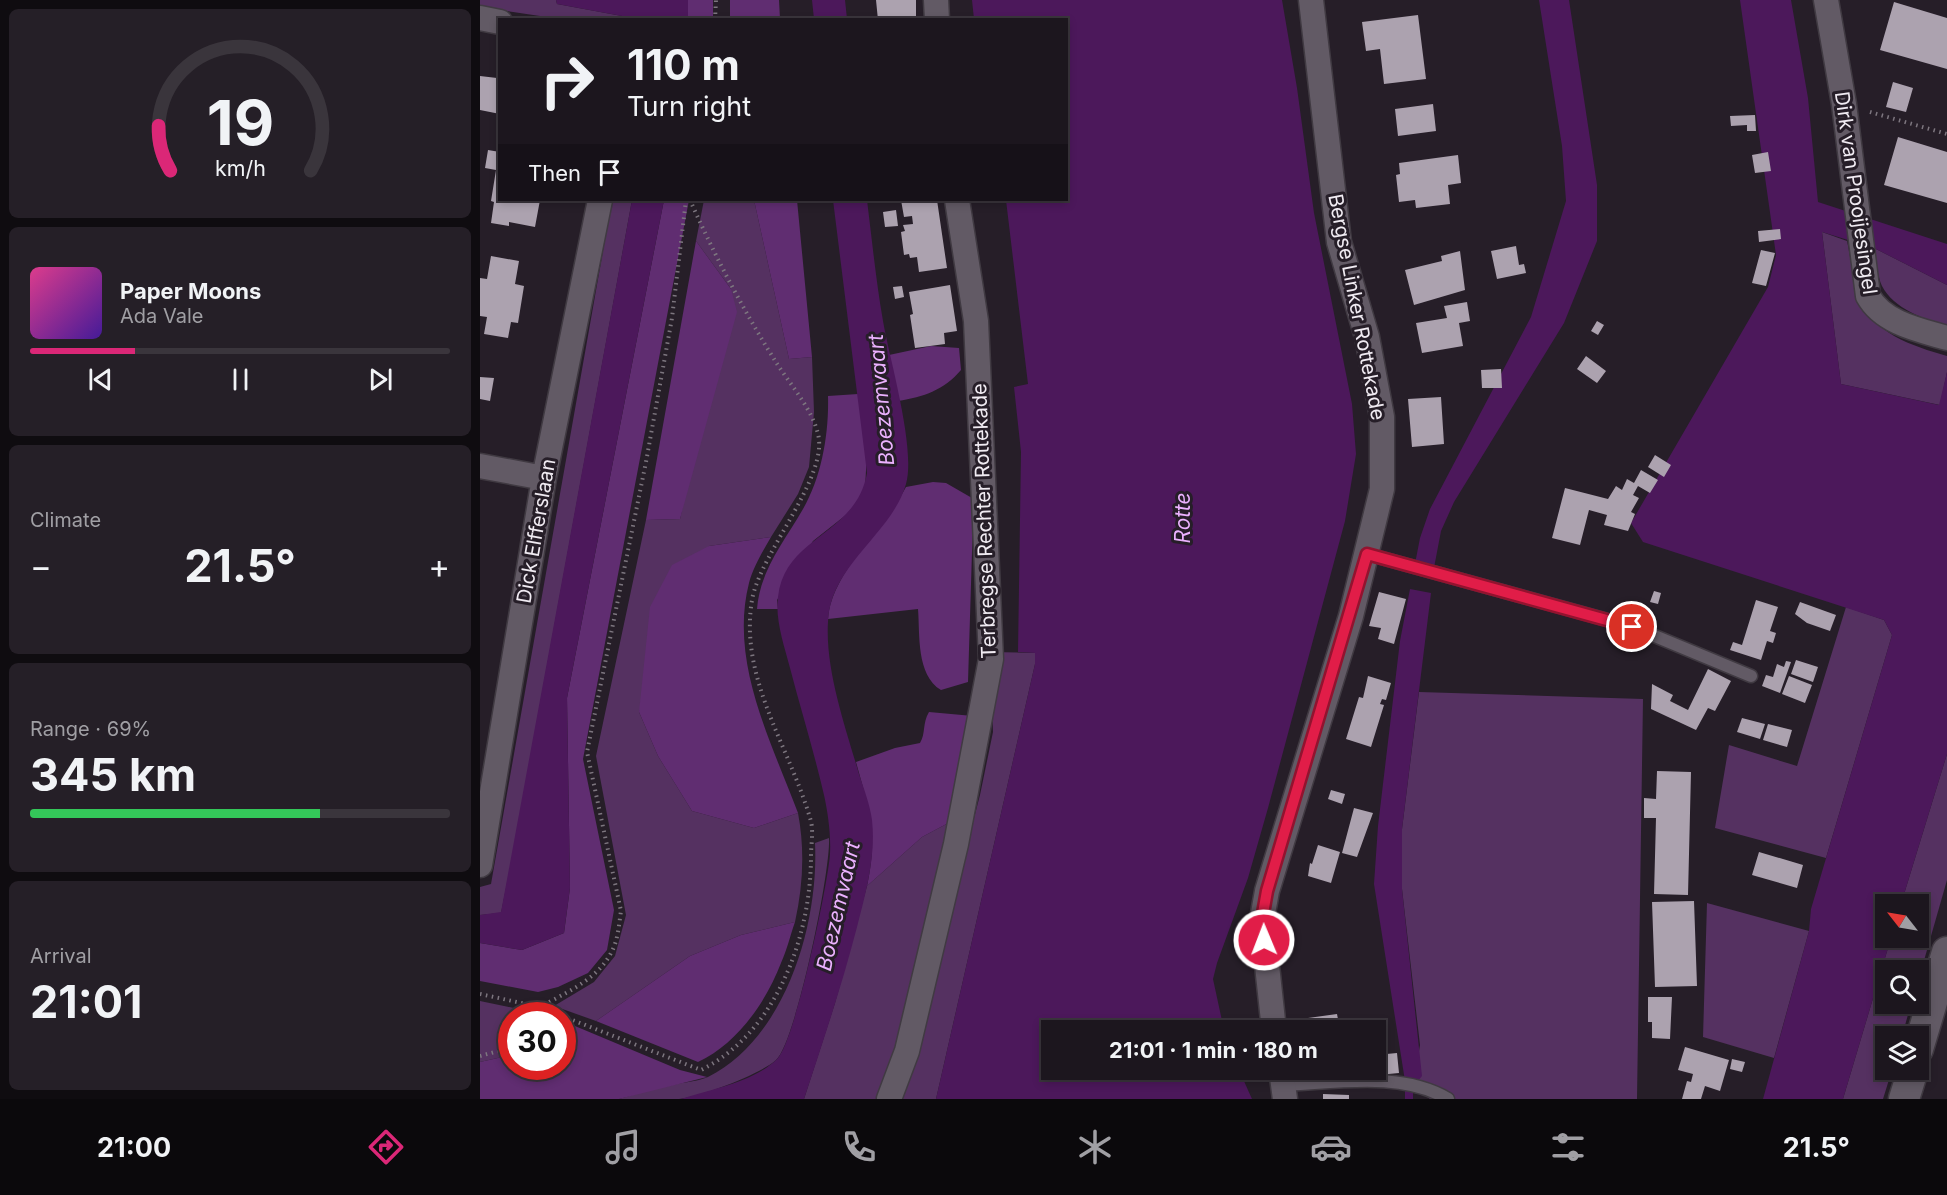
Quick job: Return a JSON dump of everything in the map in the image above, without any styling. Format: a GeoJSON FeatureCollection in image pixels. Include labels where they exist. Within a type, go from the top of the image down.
{"type":"FeatureCollection","features":[{"type":"Feature","properties":{"kind":"street"},"geometry":{"type":"LineString","coordinates":[[936,0],[937,18]]}},
{"type":"Feature","properties":{"kind":"street","name":"Bergse Linker Rottekade"},"geometry":{"type":"LineString","coordinates":[[1273,1020],[1262,919],[1267,891],[1367,554],[1382,489],[1382,417],[1367,337],[1339,242],[1311,0]]}},
{"type":"Feature","properties":{"kind":"street","name":"Dirk van Prooijesingel"},"geometry":{"type":"LineString","coordinates":[[1826,0],[1844,104],[1866,290],[1874,307],[1885,316],[1936,335]]}},
{"type":"Feature","properties":{"kind":"street"},"geometry":{"type":"LineString","coordinates":[[480,18],[498,22]]}},
{"type":"Feature","properties":{"kind":"street","name":"Dick Elfferslaan"},"geometry":{"type":"LineString","coordinates":[[480,865],[544,478],[600,201]]}},
{"type":"Feature","properties":{"kind":"street","name":"Terbregse Rechter Rottekade"},"geometry":{"type":"LineString","coordinates":[[889,1099],[907,1051],[956,844],[991,659],[976,321],[957,201]]}},
{"type":"Feature","properties":{"kind":"street"},"geometry":{"type":"LineString","coordinates":[[480,466],[544,478]]}},
{"type":"Feature","properties":{"kind":"street"},"geometry":{"type":"LineString","coordinates":[[1925,1026],[1947,952]]}},
{"type":"Feature","properties":{"kind":"street"},"geometry":{"type":"LineString","coordinates":[[1904,1099],[1910,1080]]}},
{"type":"Feature","properties":{"kind":"lane"},"geometry":{"type":"LineString","coordinates":[[1367,554],[1632,627],[1751,676]]}},
{"type":"Feature","properties":{"kind":"lane"},"geometry":{"type":"LineString","coordinates":[[1283,1084],[1395,1082],[1433,1090],[1448,1099]]}},
{"type":"Feature","properties":{"kind":"path"},"geometry":{"type":"LineString","coordinates":[[715,18],[716,0]]}},
{"type":"Feature","properties":{"kind":"path"},"geometry":{"type":"LineString","coordinates":[[1844,104],[1947,134]]}},
{"type":"Feature","properties":{"kind":"path"},"geometry":{"type":"LineString","coordinates":[[549,1002],[590,978],[611,953],[621,911],[587,752],[646,462],[672,318],[686,201]]}},
{"type":"Feature","properties":{"kind":"path"},"geometry":{"type":"LineString","coordinates":[[576,1021],[701,1070],[719,1061],[752,1031],[769,1008],[790,962],[807,909],[811,875],[811,819],[766,706],[752,656],[750,633],[752,598],[764,565],[812,476],[819,436],[731,283],[690,201]]}},
{"type":"Feature","properties":{"kind":"path"},"geometry":{"type":"LineString","coordinates":[[480,994],[517,1002]]}},
{"type":"Feature","properties":{"kind":"path"},"geometry":{"type":"LineString","coordinates":[[480,1056],[498,1051]]}},
{"type":"Feature","properties":{"kind":"shaded area"},"geometry":{"type":"Polygon","coordinates":[[[480,0],[556,0],[557,4],[622,16],[623,18],[553,18],[480,7],[480,0]]]}},
{"type":"Feature","properties":{"kind":"shaded area"},"geometry":{"type":"Polygon","coordinates":[[[688,0],[713,0],[713,18],[688,18],[688,0]]]}},
{"type":"Feature","properties":{"kind":"shaded area"},"geometry":{"type":"Polygon","coordinates":[[[730,0],[779,0],[780,18],[730,18],[730,0]]]}},
{"type":"Feature","properties":{"kind":"shaded area"},"geometry":{"type":"Polygon","coordinates":[[[612,201],[632,201],[501,913],[480,915],[480,887],[491,884],[612,201]]]}},
{"type":"Feature","properties":{"kind":"shaded area"},"geometry":{"type":"Polygon","coordinates":[[[664,201],[689,201],[583,759],[614,910],[607,950],[588,973],[558,987],[538,992],[480,981],[480,943],[522,950],[564,933],[570,888],[567,698],[664,201]]]}},
{"type":"Feature","properties":{"kind":"shaded area"},"geometry":{"type":"Polygon","coordinates":[[[704,201],[754,201],[789,359],[812,357],[814,412],[809,467],[798,494],[771,537],[709,546],[639,712],[658,756],[692,811],[754,828],[798,813],[802,854],[800,895],[795,922],[741,935],[690,956],[596,1021],[576,1014],[576,1002],[561,1002],[594,982],[615,956],[626,915],[596,756],[646,520],[680,519],[731,289],[696,241],[704,201]]]}},
{"type":"Feature","properties":{"kind":"shaded area"},"geometry":{"type":"Polygon","coordinates":[[[754,201],[797,201],[812,357],[789,359],[754,201]]]}},
{"type":"Feature","properties":{"kind":"shaded area"},"geometry":{"type":"Polygon","coordinates":[[[1822,232],[1847,241],[1858,296],[1864,309],[1873,320],[1883,329],[1907,342],[1947,356],[1947,372],[1940,405],[1841,384],[1822,232]]]}},
{"type":"Feature","properties":{"kind":"shaded area"},"geometry":{"type":"Polygon","coordinates":[[[696,241],[731,289],[737,312],[680,519],[646,520],[696,241]]]}},
{"type":"Feature","properties":{"kind":"shaded area"},"geometry":{"type":"Polygon","coordinates":[[[1874,248],[1947,285],[1947,326],[1910,312],[1887,294],[1879,277],[1874,248]]]}},
{"type":"Feature","properties":{"kind":"shaded area"},"geometry":{"type":"Polygon","coordinates":[[[931,346],[959,348],[961,370],[948,383],[933,392],[898,401],[889,355],[931,346]]]}},
{"type":"Feature","properties":{"kind":"shaded area"},"geometry":{"type":"Polygon","coordinates":[[[858,394],[867,451],[865,489],[851,511],[813,541],[777,600],[778,609],[757,609],[768,569],[810,496],[820,468],[826,439],[828,396],[858,394]]]}},
{"type":"Feature","properties":{"kind":"shaded area"},"geometry":{"type":"Polygon","coordinates":[[[933,482],[946,483],[972,498],[973,519],[968,682],[941,690],[927,675],[923,664],[918,609],[828,619],[831,602],[848,568],[906,487],[933,482]]]}},
{"type":"Feature","properties":{"kind":"shaded area"},"geometry":{"type":"Polygon","coordinates":[[[771,537],[749,583],[744,613],[744,642],[756,701],[798,813],[754,828],[692,811],[658,756],[639,712],[650,607],[672,565],[709,546],[771,537]]]}},
{"type":"Feature","properties":{"kind":"shaded area"},"geometry":{"type":"Polygon","coordinates":[[[1846,607],[1884,620],[1892,635],[1826,858],[1715,828],[1729,745],[1797,766],[1846,607]]]}},
{"type":"Feature","properties":{"kind":"shaded area"},"geometry":{"type":"Polygon","coordinates":[[[990,652],[1035,653],[1035,664],[936,1099],[901,1099],[980,795],[993,732],[990,652]]]}},
{"type":"Feature","properties":{"kind":"shaded area"},"geometry":{"type":"Polygon","coordinates":[[[1419,692],[1643,699],[1637,1099],[1430,1099],[1413,1087],[1420,1045],[1402,889],[1402,829],[1419,692]]]}},
{"type":"Feature","properties":{"kind":"shaded area"},"geometry":{"type":"Polygon","coordinates":[[[929,712],[973,716],[954,820],[922,837],[867,886],[872,851],[871,823],[856,762],[895,748],[920,743],[929,712]]]}},
{"type":"Feature","properties":{"kind":"shaded area"},"geometry":{"type":"Polygon","coordinates":[[[1947,754],[1947,880],[1929,943],[1929,894],[1904,894],[1947,754]]]}},
{"type":"Feature","properties":{"kind":"shaded area"},"geometry":{"type":"Polygon","coordinates":[[[954,820],[912,1011],[881,1099],[804,1099],[835,1003],[867,886],[922,837],[954,820]]]}},
{"type":"Feature","properties":{"kind":"shaded area"},"geometry":{"type":"Polygon","coordinates":[[[829,838],[824,884],[811,954],[793,1022],[784,1047],[776,1060],[744,1078],[689,1097],[619,1099],[708,1077],[735,1059],[758,1035],[777,1007],[792,975],[811,908],[815,874],[815,843],[829,838]]]}},
{"type":"Feature","properties":{"kind":"shaded area"},"geometry":{"type":"Polygon","coordinates":[[[1707,903],[1809,931],[1774,1058],[1703,1037],[1707,903]]]}},
{"type":"Feature","properties":{"kind":"shaded area"},"geometry":{"type":"Polygon","coordinates":[[[795,922],[775,978],[758,1007],[725,1044],[698,1062],[596,1021],[690,956],[741,935],[795,922]]]}},
{"type":"Feature","properties":{"kind":"shaded area"},"geometry":{"type":"Polygon","coordinates":[[[1888,948],[1928,948],[1924,960],[1884,960],[1888,948]]]}},
{"type":"Feature","properties":{"kind":"shaded area"},"geometry":{"type":"Polygon","coordinates":[[[1875,992],[1875,1014],[1908,1014],[1905,1026],[1875,1026],[1875,1080],[1889,1080],[1883,1099],[1843,1099],[1875,992]]]}},
{"type":"Feature","properties":{"kind":"shaded area"},"geometry":{"type":"Polygon","coordinates":[[[480,1001],[498,1005],[498,1058],[480,1062],[480,1001]]]}},
{"type":"Feature","properties":{"kind":"shaded area"},"geometry":{"type":"Polygon","coordinates":[[[576,1026],[680,1070],[707,1077],[619,1099],[480,1099],[480,1062],[498,1058],[498,1080],[576,1080],[576,1026]]]}},
{"type":"Feature","properties":{"kind":"water"},"geometry":{"type":"Polygon","coordinates":[[[556,0],[688,0],[688,18],[623,18],[622,16],[557,4],[556,0]]]}},
{"type":"Feature","properties":{"kind":"water"},"geometry":{"type":"Polygon","coordinates":[[[812,0],[845,0],[847,18],[814,18],[812,0]]]}},
{"type":"Feature","properties":{"kind":"water","name":"Rotte"},"geometry":{"type":"Polygon","coordinates":[[[972,0],[1282,0],[1314,213],[1352,404],[1356,454],[1345,521],[1248,878],[1213,979],[1222,1020],[1041,1020],[1041,1080],[1243,1080],[1252,1099],[936,1099],[1035,664],[1035,653],[1018,652],[1021,452],[1014,387],[1028,384],[1006,201],[1068,201],[1068,18],[974,18],[972,0]]]}},
{"type":"Feature","properties":{"kind":"water"},"geometry":{"type":"Polygon","coordinates":[[[1539,0],[1569,0],[1597,185],[1597,241],[1564,323],[1454,502],[1441,531],[1433,573],[1414,569],[1420,538],[1430,509],[1531,317],[1566,201],[1562,146],[1539,0]]]}},
{"type":"Feature","properties":{"kind":"water"},"geometry":{"type":"Polygon","coordinates":[[[1740,0],[1791,0],[1808,98],[1818,202],[1947,244],[1947,285],[1874,248],[1822,232],[1841,384],[1939,405],[1947,372],[1947,754],[1904,894],[1875,894],[1875,948],[1888,948],[1884,960],[1875,960],[1875,992],[1843,1099],[1763,1099],[1809,931],[1811,909],[1892,635],[1884,620],[1643,542],[1631,523],[1768,287],[1776,255],[1740,0]]]}},
{"type":"Feature","properties":{"kind":"water"},"geometry":{"type":"Polygon","coordinates":[[[632,201],[664,201],[567,698],[570,888],[564,933],[522,950],[480,943],[480,915],[501,912],[632,201]]]}},
{"type":"Feature","properties":{"kind":"water","name":"Boezemvaart"},"geometry":{"type":"Polygon","coordinates":[[[833,201],[867,201],[886,338],[901,404],[908,449],[906,484],[899,502],[839,583],[831,602],[828,622],[833,679],[871,814],[873,847],[869,874],[845,970],[804,1099],[681,1099],[744,1079],[768,1067],[777,1059],[784,1047],[793,1024],[817,928],[828,871],[830,839],[816,763],[779,624],[778,597],[783,576],[793,560],[849,510],[860,494],[867,473],[833,201]]]}},
{"type":"Feature","properties":{"kind":"water"},"geometry":{"type":"Polygon","coordinates":[[[1410,589],[1431,593],[1402,829],[1402,889],[1422,1076],[1413,1087],[1413,1099],[1405,1099],[1405,1081],[1374,884],[1378,826],[1400,641],[1410,589]]]}},
{"type":"Feature","properties":{"kind":"building"},"geometry":{"type":"Polygon","coordinates":[[[876,0],[916,0],[916,18],[878,18],[876,0]]]}},
{"type":"Feature","properties":{"kind":"building"},"geometry":{"type":"Polygon","coordinates":[[[1894,2],[1947,18],[1947,69],[1880,50],[1894,2]]]}},
{"type":"Feature","properties":{"kind":"building"},"geometry":{"type":"Polygon","coordinates":[[[1418,15],[1426,79],[1384,84],[1380,49],[1366,51],[1362,22],[1418,15]]]}},
{"type":"Feature","properties":{"kind":"building"},"geometry":{"type":"Polygon","coordinates":[[[498,69],[498,114],[480,110],[480,76],[497,78],[498,69]]]}},
{"type":"Feature","properties":{"kind":"building"},"geometry":{"type":"Polygon","coordinates":[[[1893,82],[1913,88],[1906,112],[1886,107],[1893,82]]]}},
{"type":"Feature","properties":{"kind":"building"},"geometry":{"type":"Polygon","coordinates":[[[1433,104],[1436,131],[1398,136],[1395,109],[1433,104]]]}},
{"type":"Feature","properties":{"kind":"building"},"geometry":{"type":"Polygon","coordinates":[[[1755,115],[1756,131],[1747,131],[1747,125],[1731,126],[1730,116],[1755,115]]]}},
{"type":"Feature","properties":{"kind":"building"},"geometry":{"type":"Polygon","coordinates":[[[1898,137],[1947,152],[1947,203],[1884,185],[1898,137]]]}},
{"type":"Feature","properties":{"kind":"building"},"geometry":{"type":"Polygon","coordinates":[[[488,150],[498,152],[498,201],[540,201],[535,227],[509,222],[509,226],[491,223],[494,202],[491,201],[496,170],[485,168],[488,150]]]}},
{"type":"Feature","properties":{"kind":"building"},"geometry":{"type":"Polygon","coordinates":[[[1768,152],[1771,171],[1755,173],[1752,155],[1768,152]]]}},
{"type":"Feature","properties":{"kind":"building"},"geometry":{"type":"Polygon","coordinates":[[[1458,155],[1461,183],[1448,185],[1450,204],[1416,208],[1415,200],[1399,202],[1396,175],[1400,174],[1399,163],[1458,155]]]}},
{"type":"Feature","properties":{"kind":"building"},"geometry":{"type":"Polygon","coordinates":[[[901,201],[937,201],[947,268],[919,272],[917,257],[910,258],[909,254],[904,255],[901,232],[905,231],[903,225],[913,224],[912,216],[904,217],[901,201]]]}},
{"type":"Feature","properties":{"kind":"building"},"geometry":{"type":"Polygon","coordinates":[[[896,210],[898,226],[885,227],[883,212],[896,210]]]}},
{"type":"Feature","properties":{"kind":"building"},"geometry":{"type":"Polygon","coordinates":[[[1780,229],[1781,239],[1759,242],[1758,231],[1780,229]]]}},
{"type":"Feature","properties":{"kind":"building"},"geometry":{"type":"Polygon","coordinates":[[[1516,246],[1519,265],[1524,264],[1526,273],[1497,279],[1491,251],[1516,246]]]}},
{"type":"Feature","properties":{"kind":"building"},"geometry":{"type":"Polygon","coordinates":[[[1761,250],[1775,253],[1766,286],[1752,283],[1761,250]]]}},
{"type":"Feature","properties":{"kind":"building"},"geometry":{"type":"Polygon","coordinates":[[[1460,251],[1465,290],[1414,305],[1405,270],[1442,261],[1441,256],[1460,251]]]}},
{"type":"Feature","properties":{"kind":"building"},"geometry":{"type":"Polygon","coordinates":[[[491,256],[519,261],[515,284],[524,286],[518,323],[511,322],[508,338],[484,334],[487,317],[480,316],[480,278],[487,279],[491,256]]]}},
{"type":"Feature","properties":{"kind":"building"},"geometry":{"type":"Polygon","coordinates":[[[950,285],[957,331],[944,333],[945,344],[915,348],[909,292],[950,285]]]}},
{"type":"Feature","properties":{"kind":"building"},"geometry":{"type":"Polygon","coordinates":[[[902,286],[904,297],[895,299],[893,287],[902,286]]]}},
{"type":"Feature","properties":{"kind":"building"},"geometry":{"type":"Polygon","coordinates":[[[1467,302],[1470,321],[1459,323],[1463,346],[1422,353],[1416,323],[1447,318],[1444,306],[1467,302]]]}},
{"type":"Feature","properties":{"kind":"building"},"geometry":{"type":"Polygon","coordinates":[[[1597,321],[1604,325],[1598,335],[1591,331],[1597,321]]]}},
{"type":"Feature","properties":{"kind":"building"},"geometry":{"type":"Polygon","coordinates":[[[1586,356],[1606,371],[1597,383],[1577,369],[1586,356]]]}},
{"type":"Feature","properties":{"kind":"building"},"geometry":{"type":"Polygon","coordinates":[[[1501,369],[1502,388],[1482,388],[1481,370],[1501,369]]]}},
{"type":"Feature","properties":{"kind":"building"},"geometry":{"type":"Polygon","coordinates":[[[480,377],[494,378],[490,401],[480,399],[480,377]]]}},
{"type":"Feature","properties":{"kind":"building"},"geometry":{"type":"Polygon","coordinates":[[[1441,397],[1444,444],[1412,447],[1408,399],[1441,397]]]}},
{"type":"Feature","properties":{"kind":"building"},"geometry":{"type":"Polygon","coordinates":[[[1655,455],[1671,465],[1664,477],[1648,467],[1655,455]]]}},
{"type":"Feature","properties":{"kind":"building"},"geometry":{"type":"Polygon","coordinates":[[[1641,470],[1658,480],[1650,493],[1638,486],[1633,495],[1639,498],[1631,512],[1635,514],[1628,531],[1604,525],[1607,515],[1589,510],[1580,545],[1552,538],[1565,488],[1608,499],[1616,486],[1622,490],[1627,479],[1634,483],[1641,470]]]}},
{"type":"Feature","properties":{"kind":"building"},"geometry":{"type":"Polygon","coordinates":[[[1654,591],[1661,593],[1658,604],[1650,602],[1654,591]]]}},
{"type":"Feature","properties":{"kind":"building"},"geometry":{"type":"Polygon","coordinates":[[[1379,592],[1406,599],[1394,644],[1378,639],[1381,628],[1369,626],[1379,592]]]}},
{"type":"Feature","properties":{"kind":"building"},"geometry":{"type":"Polygon","coordinates":[[[1756,600],[1778,607],[1770,631],[1776,633],[1773,643],[1767,641],[1761,660],[1730,650],[1733,642],[1742,645],[1756,600]]]}},
{"type":"Feature","properties":{"kind":"building"},"geometry":{"type":"Polygon","coordinates":[[[1800,602],[1836,615],[1830,631],[1807,623],[1795,614],[1800,602]]]}},
{"type":"Feature","properties":{"kind":"building"},"geometry":{"type":"Polygon","coordinates":[[[1796,660],[1818,667],[1813,682],[1791,674],[1796,660]]]}},
{"type":"Feature","properties":{"kind":"building"},"geometry":{"type":"Polygon","coordinates":[[[1786,661],[1791,662],[1780,693],[1762,686],[1766,675],[1773,677],[1777,664],[1784,667],[1786,661]]]}},
{"type":"Feature","properties":{"kind":"building"},"geometry":{"type":"Polygon","coordinates":[[[1708,669],[1731,681],[1715,711],[1708,708],[1696,730],[1651,709],[1652,684],[1673,695],[1670,701],[1688,710],[1708,669]]]}},
{"type":"Feature","properties":{"kind":"building"},"geometry":{"type":"Polygon","coordinates":[[[1368,676],[1391,683],[1386,700],[1382,699],[1380,704],[1384,705],[1371,747],[1346,739],[1359,697],[1363,698],[1368,676]]]}},
{"type":"Feature","properties":{"kind":"building"},"geometry":{"type":"Polygon","coordinates":[[[1789,676],[1812,685],[1805,703],[1782,694],[1789,676]]]}},
{"type":"Feature","properties":{"kind":"building"},"geometry":{"type":"Polygon","coordinates":[[[1742,718],[1765,724],[1760,739],[1737,732],[1742,718]]]}},
{"type":"Feature","properties":{"kind":"building"},"geometry":{"type":"Polygon","coordinates":[[[1768,724],[1792,730],[1787,747],[1763,740],[1768,724]]]}},
{"type":"Feature","properties":{"kind":"building"},"geometry":{"type":"Polygon","coordinates":[[[1657,771],[1691,772],[1688,895],[1654,894],[1656,818],[1644,818],[1644,798],[1656,799],[1657,771]]]}},
{"type":"Feature","properties":{"kind":"building"},"geometry":{"type":"Polygon","coordinates":[[[1331,790],[1345,794],[1342,804],[1328,799],[1331,790]]]}},
{"type":"Feature","properties":{"kind":"building"},"geometry":{"type":"Polygon","coordinates":[[[1354,808],[1373,813],[1357,857],[1342,853],[1354,808]]]}},
{"type":"Feature","properties":{"kind":"building"},"geometry":{"type":"Polygon","coordinates":[[[1318,845],[1340,852],[1331,883],[1308,876],[1310,863],[1312,864],[1318,845]]]}},
{"type":"Feature","properties":{"kind":"building"},"geometry":{"type":"Polygon","coordinates":[[[1759,852],[1803,865],[1797,888],[1752,875],[1759,852]]]}},
{"type":"Feature","properties":{"kind":"building"},"geometry":{"type":"Polygon","coordinates":[[[1694,901],[1697,986],[1655,987],[1652,902],[1694,901]]]}},
{"type":"Feature","properties":{"kind":"building"},"geometry":{"type":"Polygon","coordinates":[[[1648,997],[1672,997],[1670,1039],[1652,1038],[1652,1022],[1648,1022],[1648,997]]]}},
{"type":"Feature","properties":{"kind":"building"},"geometry":{"type":"Polygon","coordinates":[[[1337,1014],[1338,1020],[1308,1020],[1308,1018],[1337,1014]]]}},
{"type":"Feature","properties":{"kind":"building"},"geometry":{"type":"Polygon","coordinates":[[[1685,1047],[1729,1060],[1720,1091],[1705,1086],[1701,1099],[1682,1099],[1687,1081],[1691,1082],[1693,1074],[1678,1070],[1685,1047]]]}},
{"type":"Feature","properties":{"kind":"building"},"geometry":{"type":"Polygon","coordinates":[[[1397,1053],[1399,1073],[1386,1074],[1386,1054],[1397,1053]]]}},
{"type":"Feature","properties":{"kind":"building"},"geometry":{"type":"Polygon","coordinates":[[[1732,1059],[1745,1062],[1742,1072],[1730,1069],[1732,1059]]]}},
{"type":"Feature","properties":{"kind":"building"},"geometry":{"type":"Polygon","coordinates":[[[1323,1094],[1349,1095],[1349,1099],[1323,1099],[1323,1094]]]}},
{"type":"Feature","properties":{"kind":"route"},"geometry":{"type":"LineString","coordinates":[[1264,940],[1262,919],[1267,891],[1351,616],[1367,554],[1632,627]]}}]}
